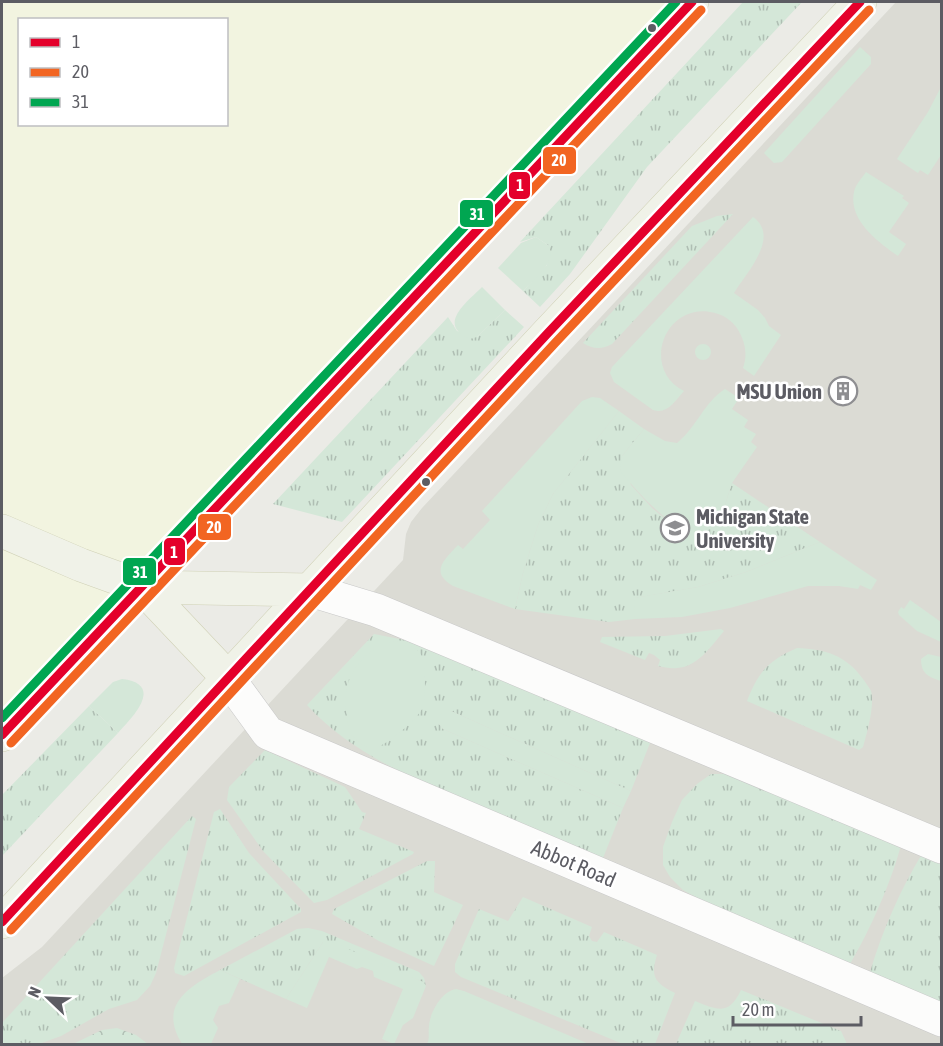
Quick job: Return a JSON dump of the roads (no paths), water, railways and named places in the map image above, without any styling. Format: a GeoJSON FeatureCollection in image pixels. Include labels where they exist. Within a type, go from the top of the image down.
{"type":"FeatureCollection","features":[{"type":"Feature","properties":{"kind":"main road"},"geometry":{"type":"LineString","coordinates":[[2,735],[692,2]]}},
{"type":"Feature","properties":{"kind":"main road"},"geometry":{"type":"LineString","coordinates":[[2,922],[547,334],[860,2]]}},
{"type":"Feature","properties":{"kind":"main road"},"geometry":{"type":"LineString","coordinates":[[2,531],[81,565],[142,587],[310,591]]}},
{"type":"Feature","properties":{"kind":"main road"},"geometry":{"type":"LineString","coordinates":[[142,587],[228,678]]}},
{"type":"Feature","properties":{"kind":"street"},"geometry":{"type":"LineString","coordinates":[[310,591],[376,610],[942,847]]}},
{"type":"Feature","properties":{"kind":"street","name":"Abbot Road"},"geometry":{"type":"LineString","coordinates":[[228,678],[268,733],[942,1020]]}},
{"type":"Feature","properties":{"kind":"place","name":"MSU Union"},"geometry":{"type":"Point","coordinates":[843,391]}},
{"type":"Feature","properties":{"kind":"place","name":"Michigan State University"},"geometry":{"type":"Point","coordinates":[675,528]}}]}
